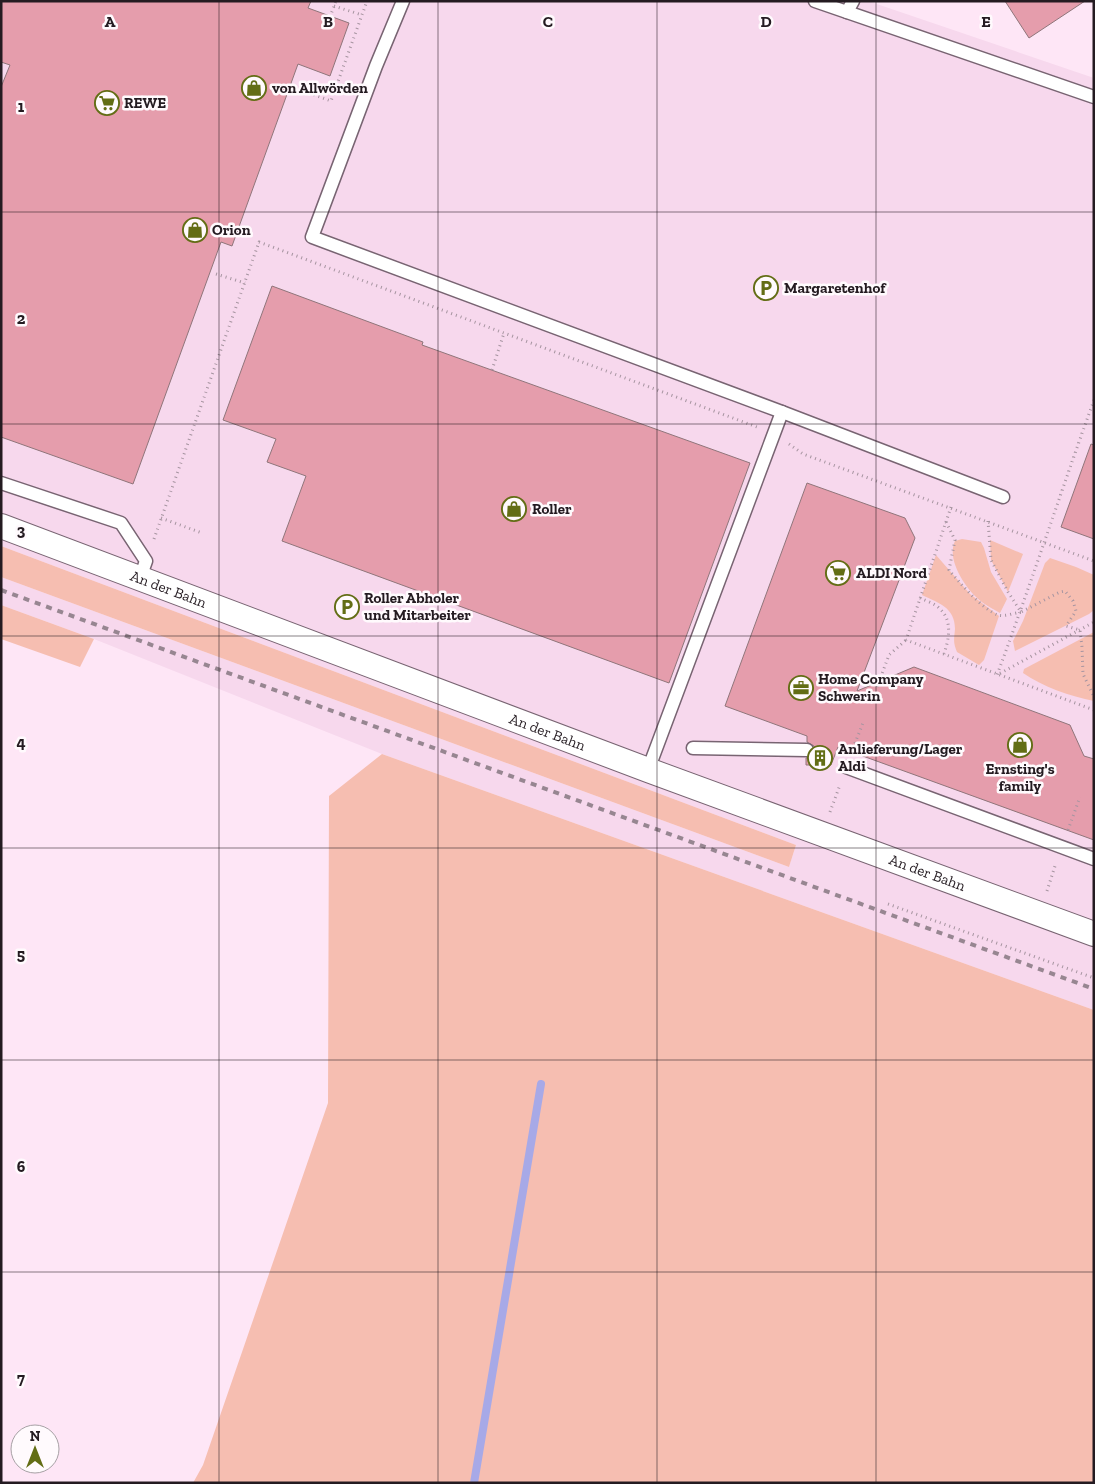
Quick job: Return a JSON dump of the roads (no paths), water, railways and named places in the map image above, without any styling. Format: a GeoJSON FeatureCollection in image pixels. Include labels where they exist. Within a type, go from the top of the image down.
{"type":"FeatureCollection","features":[{"type":"Feature","properties":{"kind":"street","name":"An der Bahn"},"geometry":{"type":"LineString","coordinates":[[1,526],[143,570],[648,770],[1094,934]]}},
{"type":"Feature","properties":{"kind":"lane"},"geometry":{"type":"LineString","coordinates":[[403,1],[376,66],[312,237],[1003,496]]}},
{"type":"Feature","properties":{"kind":"lane"},"geometry":{"type":"LineString","coordinates":[[814,1],[850,7],[1094,97]]}},
{"type":"Feature","properties":{"kind":"lane"},"geometry":{"type":"LineString","coordinates":[[648,770],[782,412]]}},
{"type":"Feature","properties":{"kind":"lane"},"geometry":{"type":"LineString","coordinates":[[1,482],[121,523],[143,570]]}},
{"type":"Feature","properties":{"kind":"lane"},"geometry":{"type":"LineString","coordinates":[[693,748],[807,750]]}},
{"type":"Feature","properties":{"kind":"lane"},"geometry":{"type":"LineString","coordinates":[[846,768],[1094,859]]}},
{"type":"Feature","properties":{"kind":"waterway"},"geometry":{"type":"LineString","coordinates":[[474,1483],[541,1084]]}},
{"type":"Feature","properties":{"kind":"railway"},"geometry":{"type":"LineString","coordinates":[[1,590],[1094,989]]}},
{"type":"Feature","properties":{"kind":"place","name":"von Allwörden"},"geometry":{"type":"Point","coordinates":[254,88]}},
{"type":"Feature","properties":{"kind":"place","name":"REWE"},"geometry":{"type":"Point","coordinates":[107,103]}},
{"type":"Feature","properties":{"kind":"place","name":"Orion"},"geometry":{"type":"Point","coordinates":[195,230]}},
{"type":"Feature","properties":{"kind":"place","name":"Margaretenhof"},"geometry":{"type":"Point","coordinates":[766,288]}},
{"type":"Feature","properties":{"kind":"place","name":"Roller"},"geometry":{"type":"Point","coordinates":[514,509]}},
{"type":"Feature","properties":{"kind":"place","name":"ALDI Nord"},"geometry":{"type":"Point","coordinates":[838,573]}},
{"type":"Feature","properties":{"kind":"place","name":"Roller Abholer und Mitarbeiter"},"geometry":{"type":"Point","coordinates":[347,607]}},
{"type":"Feature","properties":{"kind":"place","name":"Home Company Schwerin"},"geometry":{"type":"Point","coordinates":[801,688]}},
{"type":"Feature","properties":{"kind":"place","name":"Ernsting's family"},"geometry":{"type":"Point","coordinates":[1020,745]}},
{"type":"Feature","properties":{"kind":"place","name":"Anlieferung/Lager Aldi"},"geometry":{"type":"Point","coordinates":[820,758]}}]}
